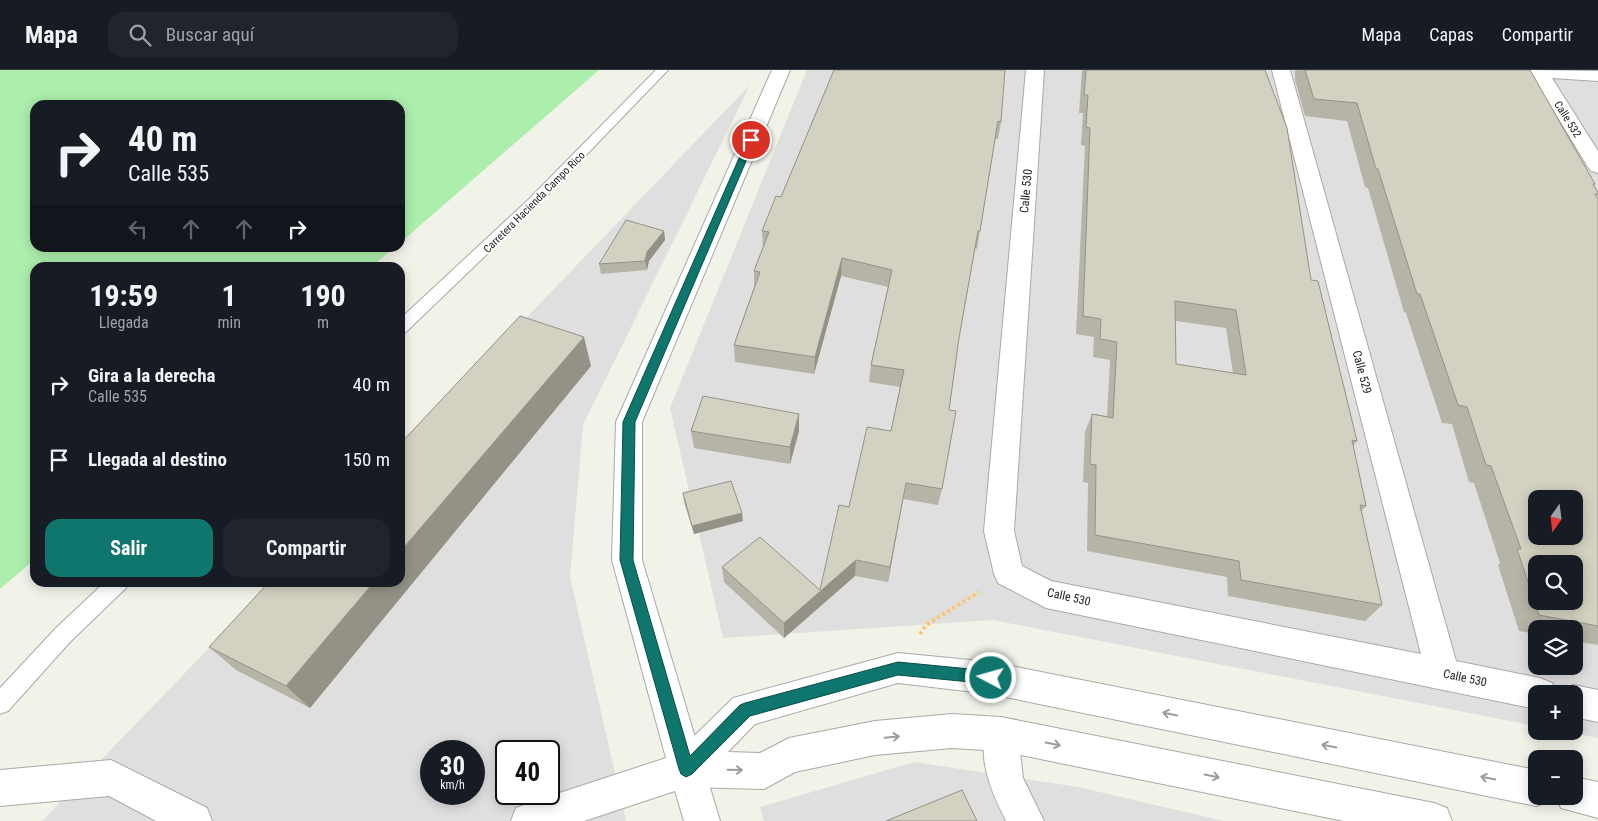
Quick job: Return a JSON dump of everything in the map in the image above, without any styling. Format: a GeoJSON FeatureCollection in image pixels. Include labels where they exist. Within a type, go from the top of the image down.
{"type":"FeatureCollection","features":[{"type":"Feature","properties":{"kind":"street"},"geometry":{"type":"LineString","coordinates":[[702,821],[627,560],[629,422],[781,70]]}},
{"type":"Feature","properties":{"kind":"street","name":"Calle 530"},"geometry":{"type":"LineString","coordinates":[[1035,70],[999,531],[1009,574],[1046,594],[1528,692]]}},
{"type":"Feature","properties":{"kind":"street","name":"Calle 529"},"geometry":{"type":"LineString","coordinates":[[1281,70],[1443,674]]}},
{"type":"Feature","properties":{"kind":"street"},"geometry":{"type":"LineString","coordinates":[[1538,71],[1598,76]]}},
{"type":"Feature","properties":{"kind":"street","name":"Calle 532"},"geometry":{"type":"LineString","coordinates":[[1538,71],[1598,167]]}},
{"type":"Feature","properties":{"kind":"street"},"geometry":{"type":"LineString","coordinates":[[686,769],[745,710],[898,668],[991,678],[1528,786]]}},
{"type":"Feature","properties":{"kind":"street"},"geometry":{"type":"LineString","coordinates":[[1583,703],[1598,706]]}},
{"type":"Feature","properties":{"kind":"street"},"geometry":{"type":"LineString","coordinates":[[529,821],[686,769],[764,771],[789,756],[876,738],[952,731],[1001,734],[1434,821]]}},
{"type":"Feature","properties":{"kind":"street"},"geometry":{"type":"LineString","coordinates":[[1001,734],[1004,782],[1026,821]]}},
{"type":"Feature","properties":{"kind":"street"},"geometry":{"type":"LineString","coordinates":[[0,788],[111,778],[194,821]]}},
{"type":"Feature","properties":{"kind":"street"},"geometry":{"type":"LineString","coordinates":[[1583,797],[1598,800]]}},
{"type":"Feature","properties":{"kind":"lane","name":"Carretera Hacienda Campo Rico"},"geometry":{"type":"LineString","coordinates":[[405,324],[454,280],[605,132],[662,70]]}},
{"type":"Feature","properties":{"kind":"lane"},"geometry":{"type":"LineString","coordinates":[[0,704],[62,634],[114,587]]}},
{"type":"Feature","properties":{"kind":"path"},"geometry":{"type":"LineString","coordinates":[[898,668],[926,625],[1009,574]]}},
{"type":"Feature","properties":{"kind":"shaded area"},"geometry":{"type":"Polygon","coordinates":[[[807,70],[1598,70],[1598,738],[1583,735],[1583,685],[1528,685],[1528,724],[993,620],[723,638],[670,408],[807,70]]]}},
{"type":"Feature","properties":{"kind":"shaded area"},"geometry":{"type":"Polygon","coordinates":[[[750,85],[583,425],[570,577],[626,821],[42,821],[268,587],[405,587],[405,444],[750,85]]]}},
{"type":"Feature","properties":{"kind":"shaded area"},"geometry":{"type":"Polygon","coordinates":[[[914,762],[1078,787],[1224,821],[764,821],[760,807],[914,762]]]}},
{"type":"Feature","properties":{"kind":"green space"},"geometry":{"type":"Polygon","coordinates":[[[0,70],[599,70],[405,239],[405,100],[30,100],[30,252],[389,252],[377,262],[30,262],[30,563],[0,589],[0,70]]]}},
{"type":"Feature","properties":{"kind":"building"},"geometry":{"type":"Polygon","coordinates":[[[834,70],[1005,70],[1001,122],[998,121],[980,231],[978,231],[959,338],[949,410],[956,411],[942,489],[906,483],[890,567],[856,560],[784,623],[722,567],[760,537],[820,590],[839,505],[849,507],[867,427],[891,431],[904,370],[871,365],[892,270],[842,258],[815,357],[734,345],[760,272],[754,271],[769,232],[762,231],[776,196],[781,197],[834,70]]]}},
{"type":"Feature","properties":{"kind":"building"},"geometry":{"type":"Polygon","coordinates":[[[1086,70],[1265,70],[1287,128],[1311,280],[1318,281],[1357,441],[1352,440],[1366,506],[1360,505],[1382,605],[1241,580],[1239,561],[1095,535],[1096,465],[1090,464],[1092,414],[1113,418],[1117,342],[1100,339],[1101,319],[1083,316],[1090,128],[1086,127],[1088,95],[1084,95],[1086,70]],[[1175,301],[1176,364],[1246,375],[1236,310],[1175,301]]]}},
{"type":"Feature","properties":{"kind":"building"},"geometry":{"type":"Polygon","coordinates":[[[1305,70],[1530,70],[1595,184],[1593,184],[1598,193],[1595,194],[1598,199],[1598,626],[1583,623],[1583,620],[1566,620],[1539,615],[1537,610],[1583,610],[1583,555],[1528,555],[1528,582],[1517,549],[1521,549],[1491,466],[1486,465],[1467,407],[1458,405],[1420,294],[1417,294],[1378,169],[1376,169],[1357,103],[1314,99],[1305,70]]]}},
{"type":"Feature","properties":{"kind":"building"},"geometry":{"type":"Polygon","coordinates":[[[626,220],[664,231],[647,252],[645,261],[599,264],[626,220]]]}},
{"type":"Feature","properties":{"kind":"building"},"geometry":{"type":"Polygon","coordinates":[[[520,316],[584,337],[405,546],[405,439],[520,316]]]}},
{"type":"Feature","properties":{"kind":"building"},"geometry":{"type":"Polygon","coordinates":[[[703,396],[799,414],[790,447],[691,431],[703,396]]]}},
{"type":"Feature","properties":{"kind":"building"},"geometry":{"type":"Polygon","coordinates":[[[731,481],[742,513],[692,526],[683,493],[731,481]]]}},
{"type":"Feature","properties":{"kind":"building"},"geometry":{"type":"Polygon","coordinates":[[[264,587],[370,587],[286,686],[209,647],[264,587]]]}},
{"type":"Feature","properties":{"kind":"building"},"geometry":{"type":"Polygon","coordinates":[[[962,790],[977,821],[886,821],[962,790]]]}},
{"type":"Feature","properties":{"kind":"route"},"geometry":{"type":"LineString","coordinates":[[751,140],[629,422],[627,560],[686,769],[745,710],[898,668],[991,678]]}}]}
